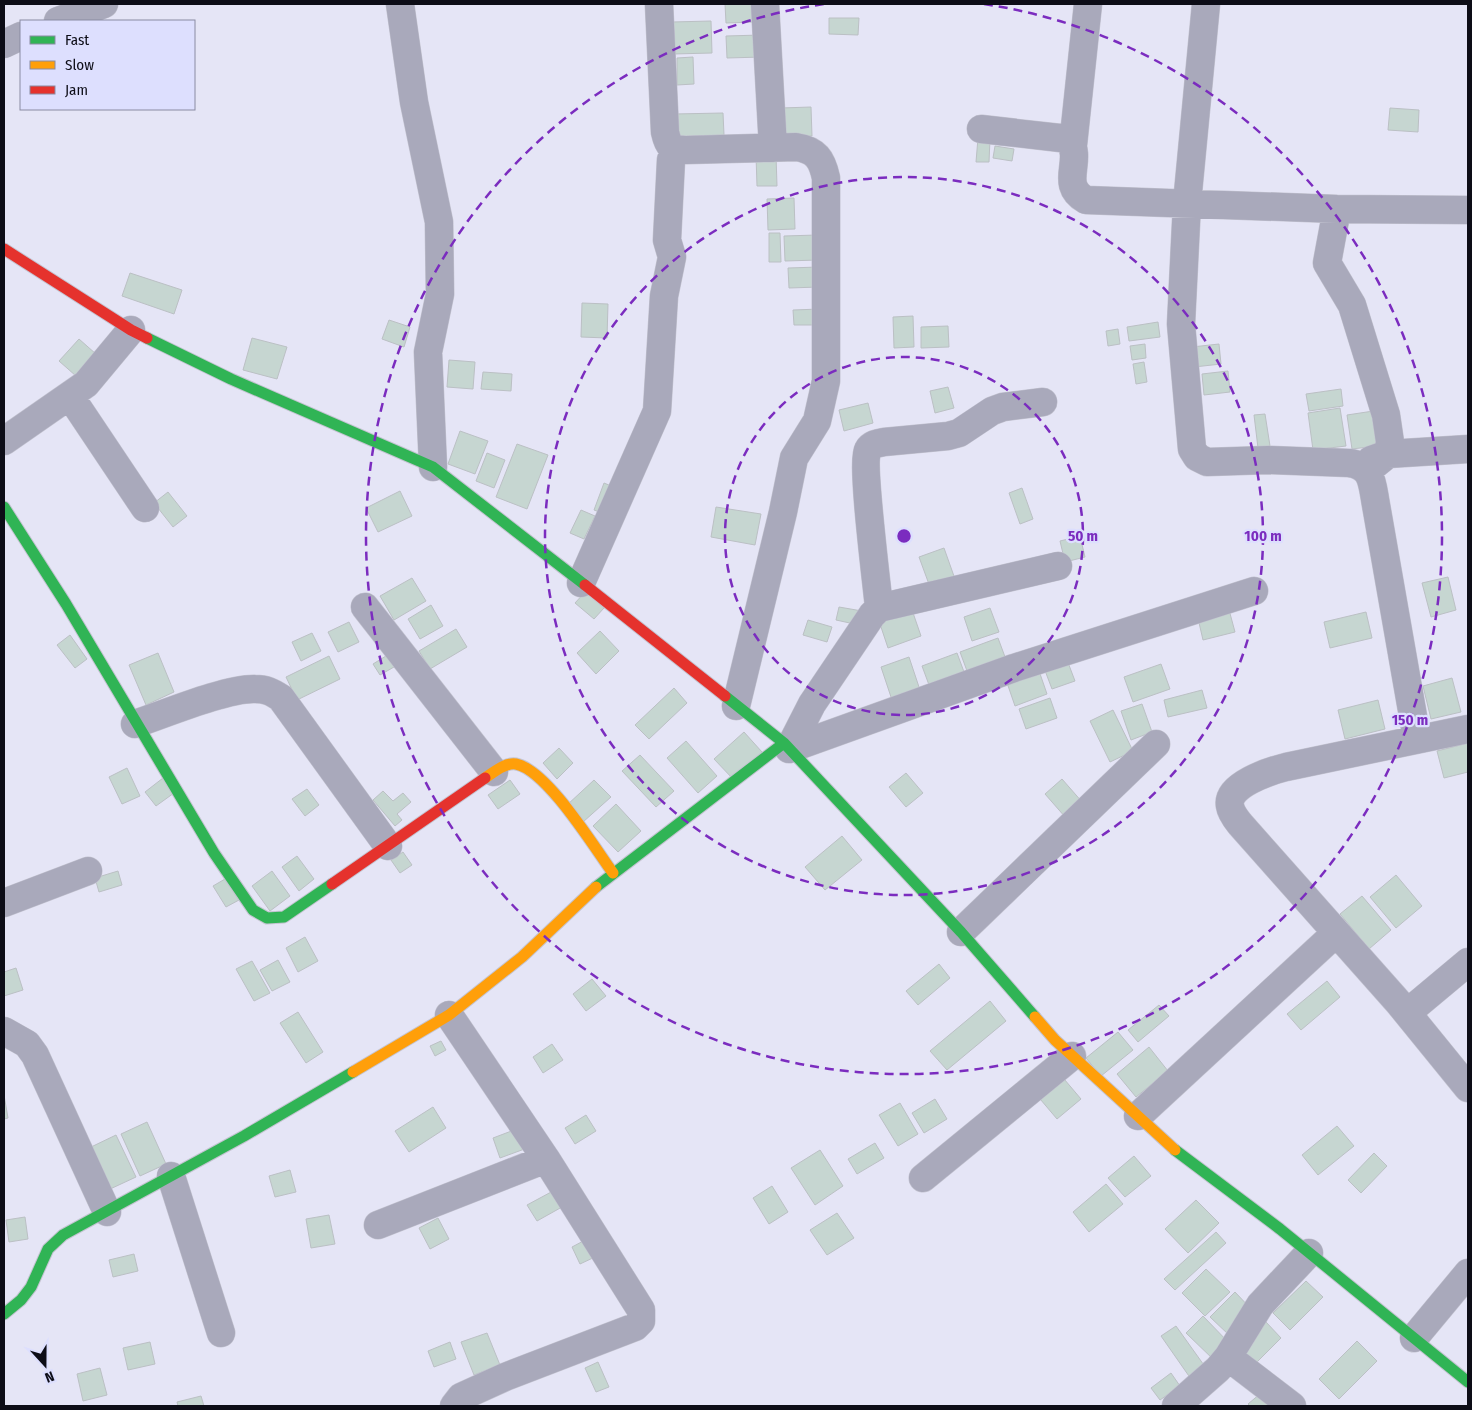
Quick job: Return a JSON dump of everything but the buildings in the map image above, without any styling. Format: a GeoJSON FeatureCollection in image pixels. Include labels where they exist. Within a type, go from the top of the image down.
{"type":"FeatureCollection","features":[{"type":"Feature","properties":{"kind":"street"},"geometry":{"type":"LineString","coordinates":[[61,20],[104,4]]}},
{"type":"Feature","properties":{"kind":"street"},"geometry":{"type":"LineString","coordinates":[[400,4],[414,102],[439,222],[440,294],[428,352],[433,467]]}},
{"type":"Feature","properties":{"kind":"street"},"geometry":{"type":"LineString","coordinates":[[659,4],[665,132],[668,145],[674,150],[808,149],[819,156],[825,172],[826,381],[818,421],[794,458],[736,706]]}},
{"type":"Feature","properties":{"kind":"street"},"geometry":{"type":"LineString","coordinates":[[766,4],[773,148]]}},
{"type":"Feature","properties":{"kind":"street"},"geometry":{"type":"LineString","coordinates":[[1088,4],[1073,145],[1072,184],[1076,194],[1086,200],[1337,209],[1468,210]]}},
{"type":"Feature","properties":{"kind":"street"},"geometry":{"type":"LineString","coordinates":[[1206,4],[1187,203],[1181,324],[1192,449],[1197,457],[1207,462],[1268,460],[1372,463],[1468,449]]}},
{"type":"Feature","properties":{"kind":"street"},"geometry":{"type":"LineString","coordinates":[[4,44],[20,36]]}},
{"type":"Feature","properties":{"kind":"street"},"geometry":{"type":"LineString","coordinates":[[981,129],[1061,136],[1069,139],[1073,145]]}},
{"type":"Feature","properties":{"kind":"street"},"geometry":{"type":"LineString","coordinates":[[581,583],[656,410],[664,296],[672,257],[667,240],[671,160],[674,150]]}},
{"type":"Feature","properties":{"kind":"street"},"geometry":{"type":"LineString","coordinates":[[1337,209],[1327,263],[1331,273],[1352,305],[1386,415],[1390,442],[1372,463],[1376,505],[1416,739]]}},
{"type":"Feature","properties":{"kind":"street"},"geometry":{"type":"LineString","coordinates":[[4,250],[131,330],[231,379],[433,467],[787,746],[961,932],[1055,1040],[1072,1056],[1174,1148],[1309,1253],[1468,1382]]}},
{"type":"Feature","properties":{"kind":"street"},"geometry":{"type":"LineString","coordinates":[[4,441],[70,396],[98,371],[131,330]]}},
{"type":"Feature","properties":{"kind":"street"},"geometry":{"type":"LineString","coordinates":[[70,396],[145,508]]}},
{"type":"Feature","properties":{"kind":"street"},"geometry":{"type":"LineString","coordinates":[[879,608],[867,484],[866,456],[868,449],[875,444],[884,442],[954,434],[1003,407],[1043,402]]}},
{"type":"Feature","properties":{"kind":"street"},"geometry":{"type":"LineString","coordinates":[[4,507],[66,604],[214,853],[253,910],[261,917],[272,920],[284,917],[494,772],[506,765],[514,764],[526,767],[543,780],[613,874]]}},
{"type":"Feature","properties":{"kind":"street"},"geometry":{"type":"LineString","coordinates":[[787,746],[812,704],[872,615],[879,608],[1058,566]]}},
{"type":"Feature","properties":{"kind":"street"},"geometry":{"type":"LineString","coordinates":[[4,1314],[21,1300],[31,1287],[48,1249],[63,1235],[360,1069],[448,1015],[522,957],[566,913],[613,874],[787,746],[1014,668],[1254,591]]}},
{"type":"Feature","properties":{"kind":"street"},"geometry":{"type":"LineString","coordinates":[[365,607],[494,772]]}},
{"type":"Feature","properties":{"kind":"street"},"geometry":{"type":"LineString","coordinates":[[136,724],[234,691],[254,689],[270,691],[281,698],[388,846]]}},
{"type":"Feature","properties":{"kind":"street"},"geometry":{"type":"LineString","coordinates":[[1468,729],[1264,773],[1239,788],[1231,798],[1230,806],[1240,824],[1407,1013],[1468,1088]]}},
{"type":"Feature","properties":{"kind":"street"},"geometry":{"type":"LineString","coordinates":[[961,932],[1156,744]]}},
{"type":"Feature","properties":{"kind":"street"},"geometry":{"type":"LineString","coordinates":[[4,903],[88,871]]}},
{"type":"Feature","properties":{"kind":"street"},"geometry":{"type":"LineString","coordinates":[[1138,1116],[1336,933]]}},
{"type":"Feature","properties":{"kind":"street"},"geometry":{"type":"LineString","coordinates":[[1407,1013],[1468,962]]}},
{"type":"Feature","properties":{"kind":"street"},"geometry":{"type":"LineString","coordinates":[[448,1015],[546,1159],[583,1221],[641,1310],[641,1321],[635,1327],[461,1397],[454,1406]]}},
{"type":"Feature","properties":{"kind":"street"},"geometry":{"type":"LineString","coordinates":[[4,1031],[27,1044],[36,1055],[107,1212]]}},
{"type":"Feature","properties":{"kind":"street"},"geometry":{"type":"LineString","coordinates":[[923,1178],[1072,1056]]}},
{"type":"Feature","properties":{"kind":"street"},"geometry":{"type":"LineString","coordinates":[[378,1225],[546,1159]]}},
{"type":"Feature","properties":{"kind":"street"},"geometry":{"type":"LineString","coordinates":[[171,1176],[221,1333]]}},
{"type":"Feature","properties":{"kind":"street"},"geometry":{"type":"LineString","coordinates":[[1176,1406],[1197,1389],[1228,1357],[1260,1305],[1309,1253]]}},
{"type":"Feature","properties":{"kind":"street"},"geometry":{"type":"LineString","coordinates":[[1414,1338],[1468,1273]]}},
{"type":"Feature","properties":{"kind":"street"},"geometry":{"type":"LineString","coordinates":[[1228,1357],[1292,1406]]}},
{"type":"Feature","properties":{"kind":"traffic: fast"},"geometry":{"type":"LineString","coordinates":[[147,338],[231,379],[433,467],[585,585]]}},
{"type":"Feature","properties":{"kind":"traffic: fast"},"geometry":{"type":"LineString","coordinates":[[4,507],[66,604],[214,853],[253,910],[267,918],[284,917],[332,884]]}},
{"type":"Feature","properties":{"kind":"traffic: fast"},"geometry":{"type":"LineString","coordinates":[[725,696],[784,743],[961,932],[1035,1017]]}},
{"type":"Feature","properties":{"kind":"traffic: fast"},"geometry":{"type":"LineString","coordinates":[[596,887],[784,743]]}},
{"type":"Feature","properties":{"kind":"traffic: fast"},"geometry":{"type":"LineString","coordinates":[[4,1314],[21,1300],[31,1287],[48,1249],[63,1235],[244,1136],[353,1072]]}},
{"type":"Feature","properties":{"kind":"traffic: fast"},"geometry":{"type":"LineString","coordinates":[[1175,1150],[1280,1229],[1468,1382]]}},
{"type":"Feature","properties":{"kind":"traffic: slow"},"geometry":{"type":"LineString","coordinates":[[485,778],[499,768],[512,764],[528,769],[542,780],[569,811],[613,873]]}},
{"type":"Feature","properties":{"kind":"traffic: slow"},"geometry":{"type":"LineString","coordinates":[[353,1072],[449,1015],[522,957],[596,887]]}},
{"type":"Feature","properties":{"kind":"traffic: slow"},"geometry":{"type":"LineString","coordinates":[[1035,1017],[1055,1040],[1175,1150]]}},
{"type":"Feature","properties":{"kind":"traffic: jam"},"geometry":{"type":"LineString","coordinates":[[4,249],[131,330],[147,338]]}},
{"type":"Feature","properties":{"kind":"traffic: jam"},"geometry":{"type":"LineString","coordinates":[[585,585],[725,696]]}},
{"type":"Feature","properties":{"kind":"traffic: jam"},"geometry":{"type":"LineString","coordinates":[[332,884],[485,778]]}}]}
